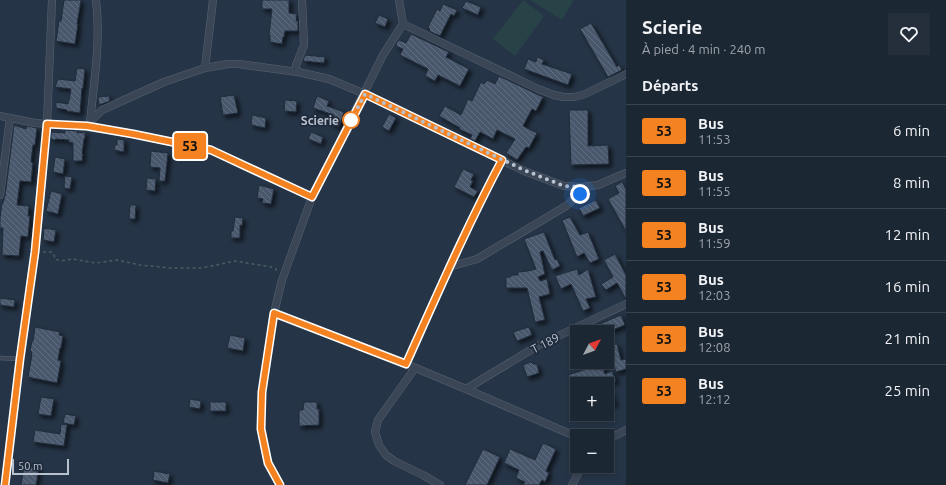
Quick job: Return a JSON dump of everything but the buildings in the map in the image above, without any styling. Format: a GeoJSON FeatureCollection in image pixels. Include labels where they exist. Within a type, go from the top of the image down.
{"type":"FeatureCollection","features":[{"type":"Feature","properties":{"kind":"street"},"geometry":{"type":"LineString","coordinates":[[5,485],[20,359],[35,252],[47,124],[52,0]]}},
{"type":"Feature","properties":{"kind":"street"},"geometry":{"type":"LineString","coordinates":[[88,124],[97,46],[98,16],[96,0]]}},
{"type":"Feature","properties":{"kind":"street"},"geometry":{"type":"LineString","coordinates":[[206,68],[213,0]]}},
{"type":"Feature","properties":{"kind":"street"},"geometry":{"type":"LineString","coordinates":[[296,71],[296,65],[304,45],[302,0]]}},
{"type":"Feature","properties":{"kind":"street"},"geometry":{"type":"LineString","coordinates":[[280,485],[268,463],[261,429],[262,392],[274,313],[282,280],[312,197],[365,94],[383,55],[403,24],[399,0]]}},
{"type":"Feature","properties":{"kind":"street"},"geometry":{"type":"LineString","coordinates":[[403,24],[538,89],[554,95],[574,97],[585,94],[626,74]]}},
{"type":"Feature","properties":{"kind":"street"},"geometry":{"type":"LineString","coordinates":[[88,124],[102,110],[164,82],[206,68],[228,64],[238,64],[296,71],[329,79],[365,94],[502,160],[564,186],[582,187],[598,184],[626,173]]}},
{"type":"Feature","properties":{"kind":"street"},"geometry":{"type":"LineString","coordinates":[[0,116],[47,124],[88,124],[211,150],[312,197]]}},
{"type":"Feature","properties":{"kind":"street"},"geometry":{"type":"LineString","coordinates":[[0,195],[10,118]]}},
{"type":"Feature","properties":{"kind":"street"},"geometry":{"type":"LineString","coordinates":[[406,364],[449,267],[502,160]]}},
{"type":"Feature","properties":{"kind":"street"},"geometry":{"type":"LineString","coordinates":[[449,267],[477,259],[566,206],[580,194],[582,187]]}},
{"type":"Feature","properties":{"kind":"street","name":"T 189"},"geometry":{"type":"LineString","coordinates":[[466,389],[539,345],[626,304]]}},
{"type":"Feature","properties":{"kind":"street"},"geometry":{"type":"LineString","coordinates":[[274,313],[416,368],[570,434]]}},
{"type":"Feature","properties":{"kind":"street"},"geometry":{"type":"LineString","coordinates":[[416,368],[378,420],[375,432],[379,445],[386,455],[394,462],[423,475],[440,485]]}},
{"type":"Feature","properties":{"kind":"street"},"geometry":{"type":"LineString","coordinates":[[614,436],[626,430]]}},
{"type":"Feature","properties":{"kind":"street"},"geometry":{"type":"LineString","coordinates":[[572,485],[578,473]]}},
{"type":"Feature","properties":{"kind":"lane"},"geometry":{"type":"LineString","coordinates":[[0,358],[20,359]]}},
{"type":"Feature","properties":{"kind":"path"},"geometry":{"type":"LineString","coordinates":[[35,252],[52,252],[55,259],[62,261],[72,260],[96,263],[117,260],[140,265],[171,268],[202,268],[235,261],[276,269],[282,280]]}},
{"type":"Feature","properties":{"kind":"green space"},"geometry":{"type":"Polygon","coordinates":[[[523,0],[544,16],[515,56],[493,39],[523,0]]]}},
{"type":"Feature","properties":{"kind":"green space"},"geometry":{"type":"Polygon","coordinates":[[[530,0],[574,0],[562,20],[530,0]]]}},
{"type":"Feature","properties":{"kind":"bus line","name":"53"},"geometry":{"type":"LineString","coordinates":[[5,485],[20,359],[35,252],[47,124],[87,126],[211,150],[312,197],[365,94],[502,160],[449,267],[406,364],[274,313],[262,392],[261,429],[268,463],[280,485]]}},
{"type":"Feature","properties":{"kind":"place","name":"Scierie"},"geometry":{"type":"Point","coordinates":[351,120]}},
{"type":"Feature","properties":{"kind":"route"},"geometry":{"type":"LineString","coordinates":[[351,120],[365,94],[524,170],[564,186],[582,187],[580,194]]}}]}
